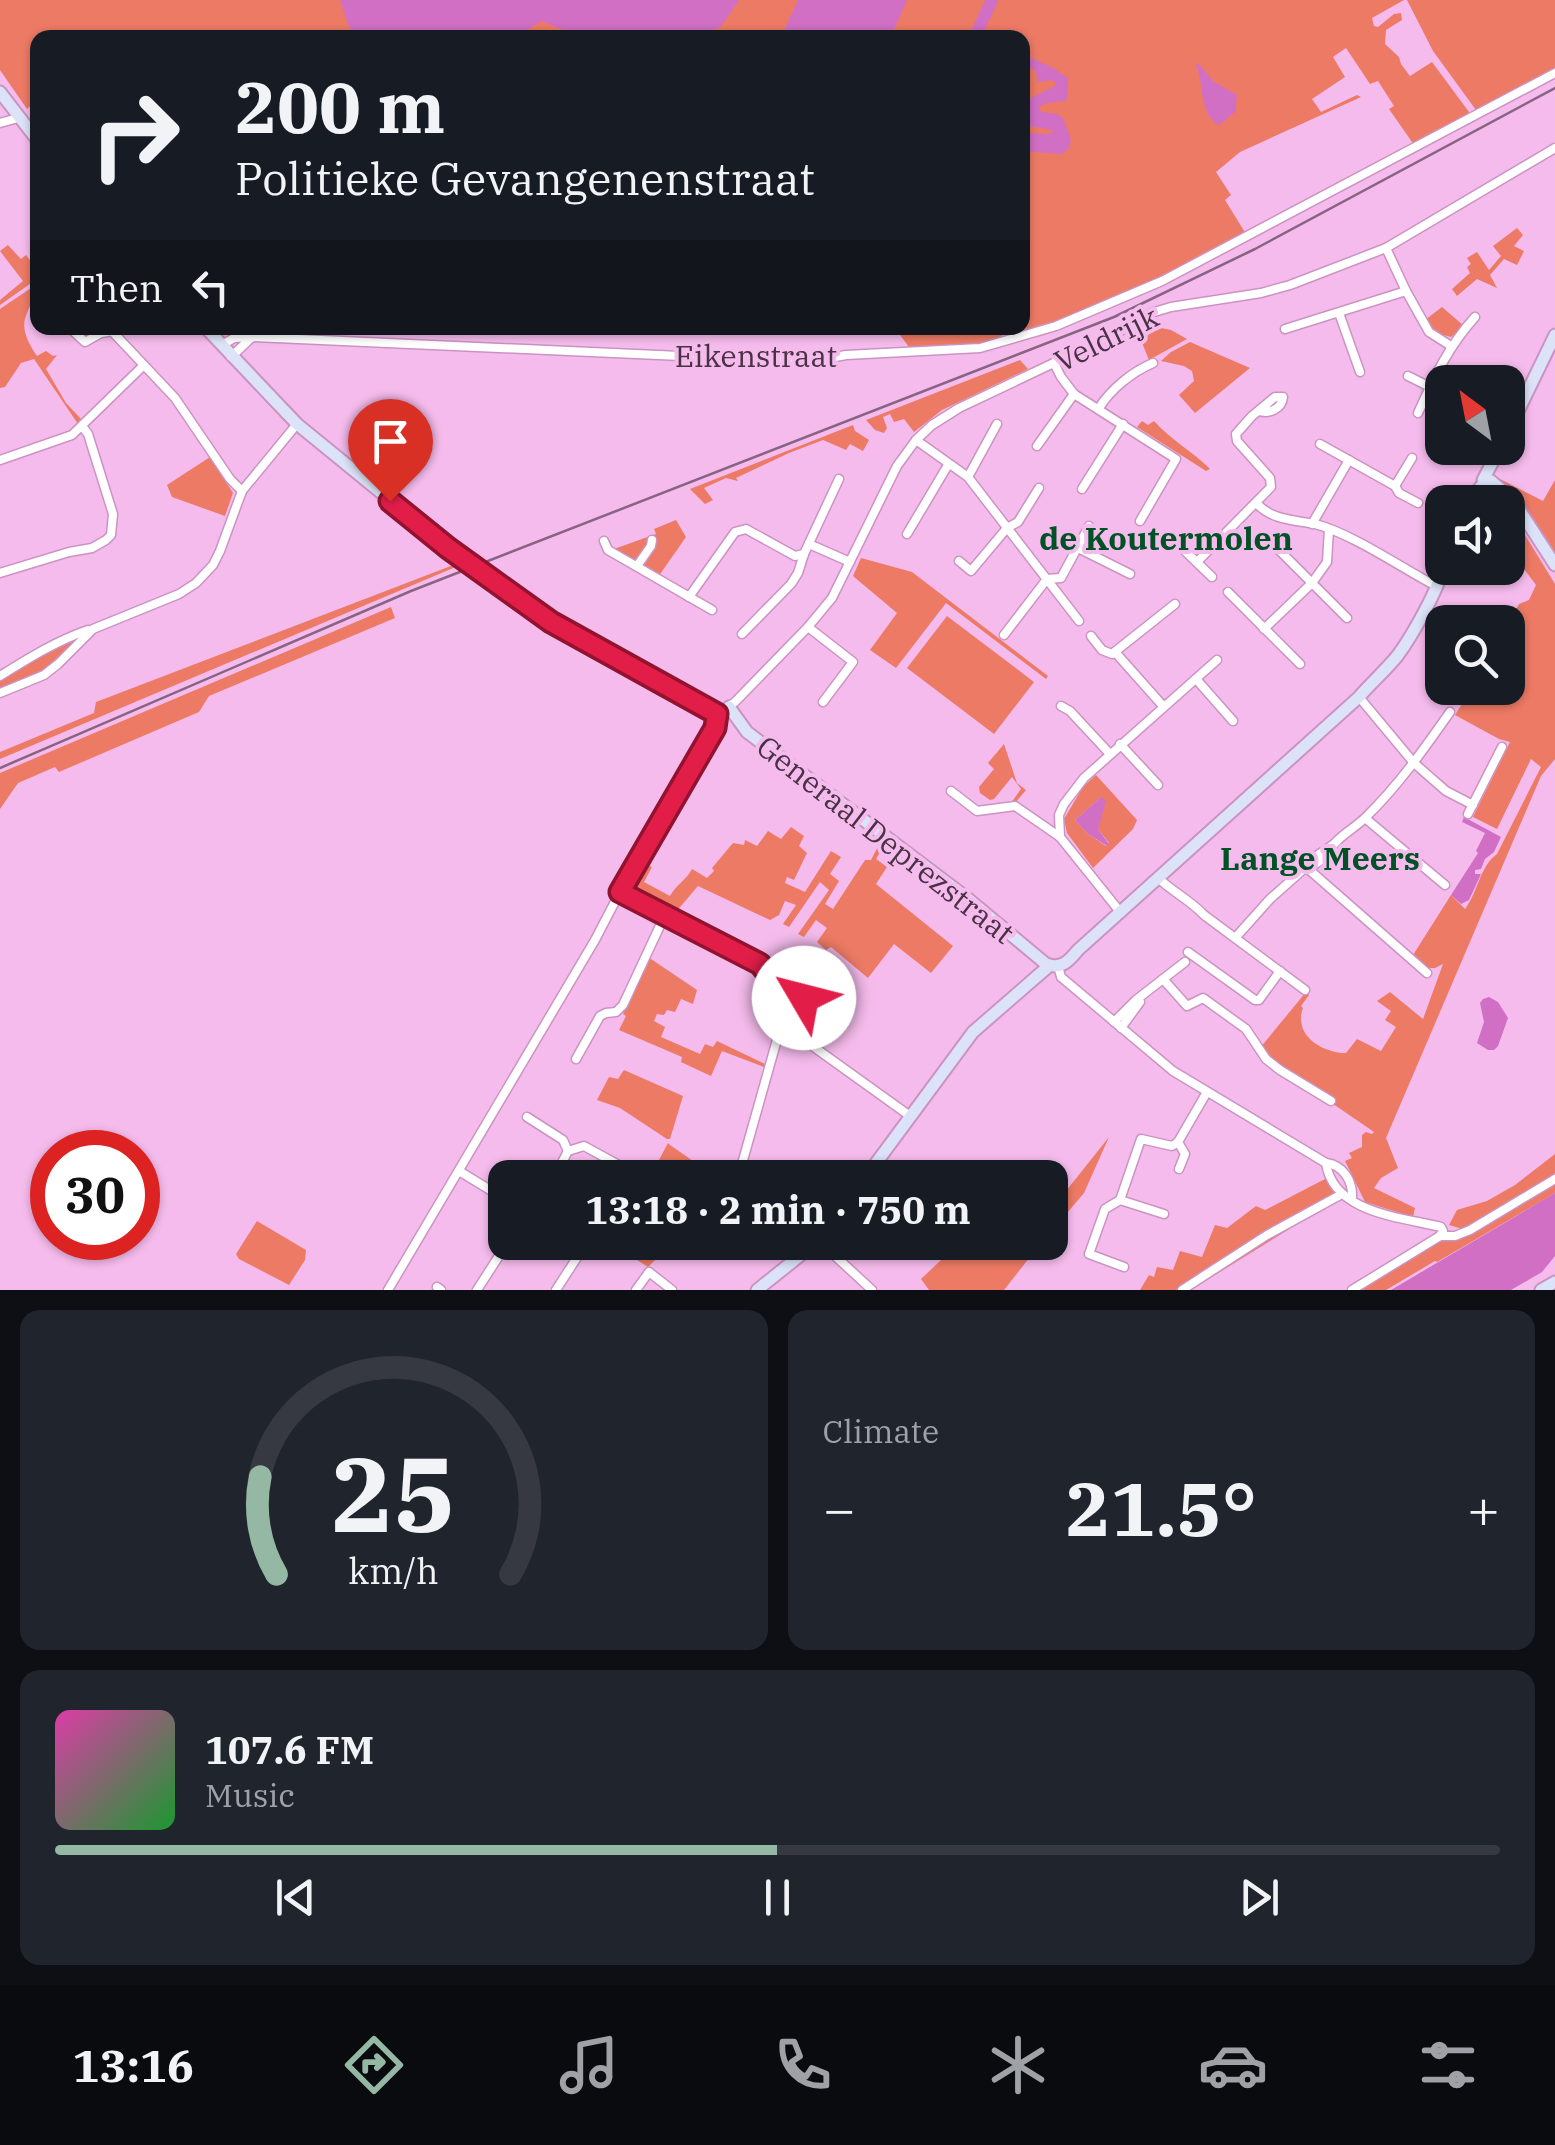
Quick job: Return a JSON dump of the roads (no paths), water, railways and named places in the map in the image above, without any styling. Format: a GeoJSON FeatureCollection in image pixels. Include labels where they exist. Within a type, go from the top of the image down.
{"type":"FeatureCollection","features":[{"type":"Feature","properties":{"kind":"street","name":"Eikenstraat"},"geometry":{"type":"LineString","coordinates":[[1030,334],[1162,281],[1555,73]]}},
{"type":"Feature","properties":{"kind":"street"},"geometry":{"type":"LineString","coordinates":[[2,102],[30,132]]}},
{"type":"Feature","properties":{"kind":"street"},"geometry":{"type":"LineString","coordinates":[[0,123],[18,118]]}},
{"type":"Feature","properties":{"kind":"street","name":"Veldrijk"},"geometry":{"type":"LineString","coordinates":[[723,710],[808,627],[832,598],[890,477],[916,440],[932,425],[1159,310],[1276,289],[1386,248],[1555,148]]}},
{"type":"Feature","properties":{"kind":"street"},"geometry":{"type":"LineString","coordinates":[[1386,248],[1428,332],[1451,346]]}},
{"type":"Feature","properties":{"kind":"street"},"geometry":{"type":"LineString","coordinates":[[1286,329],[1406,291]]}},
{"type":"Feature","properties":{"kind":"street"},"geometry":{"type":"LineString","coordinates":[[1339,313],[1360,372]]}},
{"type":"Feature","properties":{"kind":"street"},"geometry":{"type":"LineString","coordinates":[[1441,365],[1475,316]]}},
{"type":"Feature","properties":{"kind":"street"},"geometry":{"type":"LineString","coordinates":[[116,335],[175,398],[242,491]]}},
{"type":"Feature","properties":{"kind":"street","name":"Generaal Deprezstraat"},"geometry":{"type":"LineString","coordinates":[[212,335],[297,424],[518,600],[551,622],[723,710],[1054,966]]}},
{"type":"Feature","properties":{"kind":"street","name":"Eikenstraat"},"geometry":{"type":"LineString","coordinates":[[222,346],[228,340],[252,338],[819,360],[846,354],[980,348],[1027,335]]}},
{"type":"Feature","properties":{"kind":"street"},"geometry":{"type":"LineString","coordinates":[[1525,397],[1555,335]]}},
{"type":"Feature","properties":{"kind":"street"},"geometry":{"type":"LineString","coordinates":[[232,356],[252,338]]}},
{"type":"Feature","properties":{"kind":"street"},"geometry":{"type":"LineString","coordinates":[[1099,408],[1131,375],[1154,362]]}},
{"type":"Feature","properties":{"kind":"street"},"geometry":{"type":"LineString","coordinates":[[1054,363],[1074,394],[1176,459],[1140,521]]}},
{"type":"Feature","properties":{"kind":"street"},"geometry":{"type":"LineString","coordinates":[[0,460],[64,439],[144,365]]}},
{"type":"Feature","properties":{"kind":"street"},"geometry":{"type":"LineString","coordinates":[[1408,376],[1425,384]]}},
{"type":"Feature","properties":{"kind":"street"},"geometry":{"type":"LineString","coordinates":[[1037,446],[1074,394]]}},
{"type":"Feature","properties":{"kind":"street"},"geometry":{"type":"LineString","coordinates":[[1418,413],[1425,398]]}},
{"type":"Feature","properties":{"kind":"street"},"geometry":{"type":"LineString","coordinates":[[1197,562],[1271,487],[1270,478],[1237,441],[1236,434],[1258,411]]}},
{"type":"Feature","properties":{"kind":"street"},"geometry":{"type":"LineString","coordinates":[[0,676],[61,639],[179,594],[196,583],[220,551],[242,491],[297,424]]}},
{"type":"Feature","properties":{"kind":"street"},"geometry":{"type":"LineString","coordinates":[[968,477],[997,424]]}},
{"type":"Feature","properties":{"kind":"street"},"geometry":{"type":"LineString","coordinates":[[1082,490],[1124,424]]}},
{"type":"Feature","properties":{"kind":"street"},"geometry":{"type":"LineString","coordinates":[[0,573],[92,548],[111,534],[114,514],[82,426]]}},
{"type":"Feature","properties":{"kind":"street"},"geometry":{"type":"LineString","coordinates":[[916,440],[968,477],[1079,621]]}},
{"type":"Feature","properties":{"kind":"street"},"geometry":{"type":"LineString","coordinates":[[1320,444],[1418,503]]}},
{"type":"Feature","properties":{"kind":"street"},"geometry":{"type":"LineString","coordinates":[[1395,486],[1412,458]]}},
{"type":"Feature","properties":{"kind":"street"},"geometry":{"type":"LineString","coordinates":[[1312,524],[1349,460]]}},
{"type":"Feature","properties":{"kind":"street"},"geometry":{"type":"LineString","coordinates":[[908,534],[948,465]]}},
{"type":"Feature","properties":{"kind":"street"},"geometry":{"type":"LineString","coordinates":[[1491,465],[1484,477],[1495,495],[1516,505],[1555,565]]}},
{"type":"Feature","properties":{"kind":"street"},"geometry":{"type":"LineString","coordinates":[[742,634],[791,584],[839,480]]}},
{"type":"Feature","properties":{"kind":"street"},"geometry":{"type":"LineString","coordinates":[[1484,485],[1487,482]]}},
{"type":"Feature","properties":{"kind":"street"},"geometry":{"type":"LineString","coordinates":[[958,560],[971,571],[1007,528],[1018,522],[1040,488]]}},
{"type":"Feature","properties":{"kind":"street"},"geometry":{"type":"LineString","coordinates":[[878,1160],[973,1032],[1054,966],[1068,962],[1360,698],[1395,659],[1436,586],[1329,529],[1281,518],[1263,511],[1256,503]]}},
{"type":"Feature","properties":{"kind":"street"},"geometry":{"type":"LineString","coordinates":[[1004,635],[1047,579],[1061,578],[1089,526]]}},
{"type":"Feature","properties":{"kind":"street"},"geometry":{"type":"LineString","coordinates":[[689,596],[740,530],[746,529],[794,556],[804,554]]}},
{"type":"Feature","properties":{"kind":"street"},"geometry":{"type":"LineString","coordinates":[[1264,629],[1312,583],[1327,562],[1329,529]]}},
{"type":"Feature","properties":{"kind":"street"},"geometry":{"type":"LineString","coordinates":[[637,566],[652,540]]}},
{"type":"Feature","properties":{"kind":"street"},"geometry":{"type":"LineString","coordinates":[[604,541],[608,550],[712,610]]}},
{"type":"Feature","properties":{"kind":"street"},"geometry":{"type":"LineString","coordinates":[[809,544],[850,562]]}},
{"type":"Feature","properties":{"kind":"street"},"geometry":{"type":"LineString","coordinates":[[1276,547],[1347,618]]}},
{"type":"Feature","properties":{"kind":"street"},"geometry":{"type":"LineString","coordinates":[[1078,548],[1130,574]]}},
{"type":"Feature","properties":{"kind":"street"},"geometry":{"type":"LineString","coordinates":[[1183,548],[1212,577]]}},
{"type":"Feature","properties":{"kind":"street"},"geometry":{"type":"LineString","coordinates":[[1228,592],[1300,664]]}},
{"type":"Feature","properties":{"kind":"street"},"geometry":{"type":"LineString","coordinates":[[1092,636],[1106,653],[1112,654],[1175,604]]}},
{"type":"Feature","properties":{"kind":"street"},"geometry":{"type":"LineString","coordinates":[[808,627],[852,662],[823,702]]}},
{"type":"Feature","properties":{"kind":"street"},"geometry":{"type":"LineString","coordinates":[[0,694],[44,675],[93,628]]}},
{"type":"Feature","properties":{"kind":"street"},"geometry":{"type":"LineString","coordinates":[[1115,652],[1163,706]]}},
{"type":"Feature","properties":{"kind":"street"},"geometry":{"type":"LineString","coordinates":[[1060,837],[1059,815],[1084,778],[1217,660]]}},
{"type":"Feature","properties":{"kind":"street"},"geometry":{"type":"LineString","coordinates":[[1196,679],[1233,721]]}},
{"type":"Feature","properties":{"kind":"street"},"geometry":{"type":"LineString","coordinates":[[1360,698],[1414,762],[1446,791],[1473,805]]}},
{"type":"Feature","properties":{"kind":"street"},"geometry":{"type":"LineString","coordinates":[[1061,706],[1110,754]]}},
{"type":"Feature","properties":{"kind":"street"},"geometry":{"type":"LineString","coordinates":[[388,1290],[596,940],[723,710]]}},
{"type":"Feature","properties":{"kind":"street"},"geometry":{"type":"LineString","coordinates":[[1236,938],[1270,899],[1329,854],[1334,844],[1365,818],[1414,762],[1450,712]]}},
{"type":"Feature","properties":{"kind":"street"},"geometry":{"type":"LineString","coordinates":[[1120,744],[1158,786]]}},
{"type":"Feature","properties":{"kind":"street"},"geometry":{"type":"LineString","coordinates":[[1468,814],[1502,747]]}},
{"type":"Feature","properties":{"kind":"street"},"geometry":{"type":"LineString","coordinates":[[951,791],[977,811],[1015,806],[1060,837],[1121,913]]}},
{"type":"Feature","properties":{"kind":"street"},"geometry":{"type":"LineString","coordinates":[[1365,818],[1445,885]]}},
{"type":"Feature","properties":{"kind":"street"},"geometry":{"type":"LineString","coordinates":[[1306,868],[1426,974]]}},
{"type":"Feature","properties":{"kind":"street"},"geometry":{"type":"LineString","coordinates":[[1158,878],[1305,990]]}},
{"type":"Feature","properties":{"kind":"street"},"geometry":{"type":"LineString","coordinates":[[620,892],[760,964],[793,1032],[910,1116]]}},
{"type":"Feature","properties":{"kind":"street"},"geometry":{"type":"LineString","coordinates":[[576,1059],[600,1016],[616,1012],[622,1005],[665,916]]}},
{"type":"Feature","properties":{"kind":"street"},"geometry":{"type":"LineString","coordinates":[[1118,1025],[1186,957],[1255,1000],[1259,1000],[1280,971]]}},
{"type":"Feature","properties":{"kind":"street"},"geometry":{"type":"LineString","coordinates":[[1054,966],[1061,977],[1173,1071],[1326,1163],[1336,1165],[1352,1187],[1347,1196],[1266,1235],[1182,1290]]}},
{"type":"Feature","properties":{"kind":"street"},"geometry":{"type":"LineString","coordinates":[[743,1160],[778,1036],[805,995],[764,969]]}},
{"type":"Feature","properties":{"kind":"street"},"geometry":{"type":"LineString","coordinates":[[1163,979],[1187,1006],[1203,998],[1210,1002],[1246,1029],[1266,1059],[1332,1101]]}},
{"type":"Feature","properties":{"kind":"street"},"geometry":{"type":"LineString","coordinates":[[1124,1267],[1084,1253],[1105,1209],[1120,1200],[1142,1139],[1172,1146],[1178,1142],[1206,1092]]}},
{"type":"Feature","properties":{"kind":"street"},"geometry":{"type":"LineString","coordinates":[[526,1116],[562,1140],[568,1151]]}},
{"type":"Feature","properties":{"kind":"street"},"geometry":{"type":"LineString","coordinates":[[1178,1142],[1185,1154],[1179,1170]]}},
{"type":"Feature","properties":{"kind":"street"},"geometry":{"type":"LineString","coordinates":[[563,1160],[568,1151],[584,1146],[609,1160]]}},
{"type":"Feature","properties":{"kind":"street"},"geometry":{"type":"LineString","coordinates":[[1326,1163],[1329,1174],[1347,1196],[1367,1209],[1441,1227],[1440,1236]]}},
{"type":"Feature","properties":{"kind":"street"},"geometry":{"type":"LineString","coordinates":[[1329,1174],[1341,1169]]}},
{"type":"Feature","properties":{"kind":"street"},"geometry":{"type":"LineString","coordinates":[[458,1171],[488,1189]]}},
{"type":"Feature","properties":{"kind":"street"},"geometry":{"type":"LineString","coordinates":[[1352,1290],[1440,1236],[1470,1230],[1555,1180]]}},
{"type":"Feature","properties":{"kind":"street"},"geometry":{"type":"LineString","coordinates":[[1120,1200],[1164,1214]]}},
{"type":"Feature","properties":{"kind":"street"},"geometry":{"type":"LineString","coordinates":[[477,1290],[496,1260]]}},
{"type":"Feature","properties":{"kind":"street"},"geometry":{"type":"LineString","coordinates":[[556,1290],[575,1260]]}},
{"type":"Feature","properties":{"kind":"street"},"geometry":{"type":"LineString","coordinates":[[757,1290],[794,1260]]}},
{"type":"Feature","properties":{"kind":"street"},"geometry":{"type":"LineString","coordinates":[[836,1260],[872,1290]]}},
{"type":"Feature","properties":{"kind":"street"},"geometry":{"type":"LineString","coordinates":[[636,1290],[649,1272],[660,1286],[672,1290]]}},
{"type":"Feature","properties":{"kind":"street"},"geometry":{"type":"LineString","coordinates":[[1541,1290],[1555,1282]]}},
{"type":"Feature","properties":{"kind":"waterway"},"geometry":{"type":"LineString","coordinates":[[978,30],[992,0]]}},
{"type":"Feature","properties":{"kind":"railway"},"geometry":{"type":"LineString","coordinates":[[0,768],[411,591],[1114,317],[1255,249],[1555,88]]}},
{"type":"Feature","properties":{"kind":"district","name":"de Koutermolen"},"geometry":{"type":"Point","coordinates":[1166,538]}},
{"type":"Feature","properties":{"kind":"district","name":"Lange Meers"},"geometry":{"type":"Point","coordinates":[1320,858]}}]}
